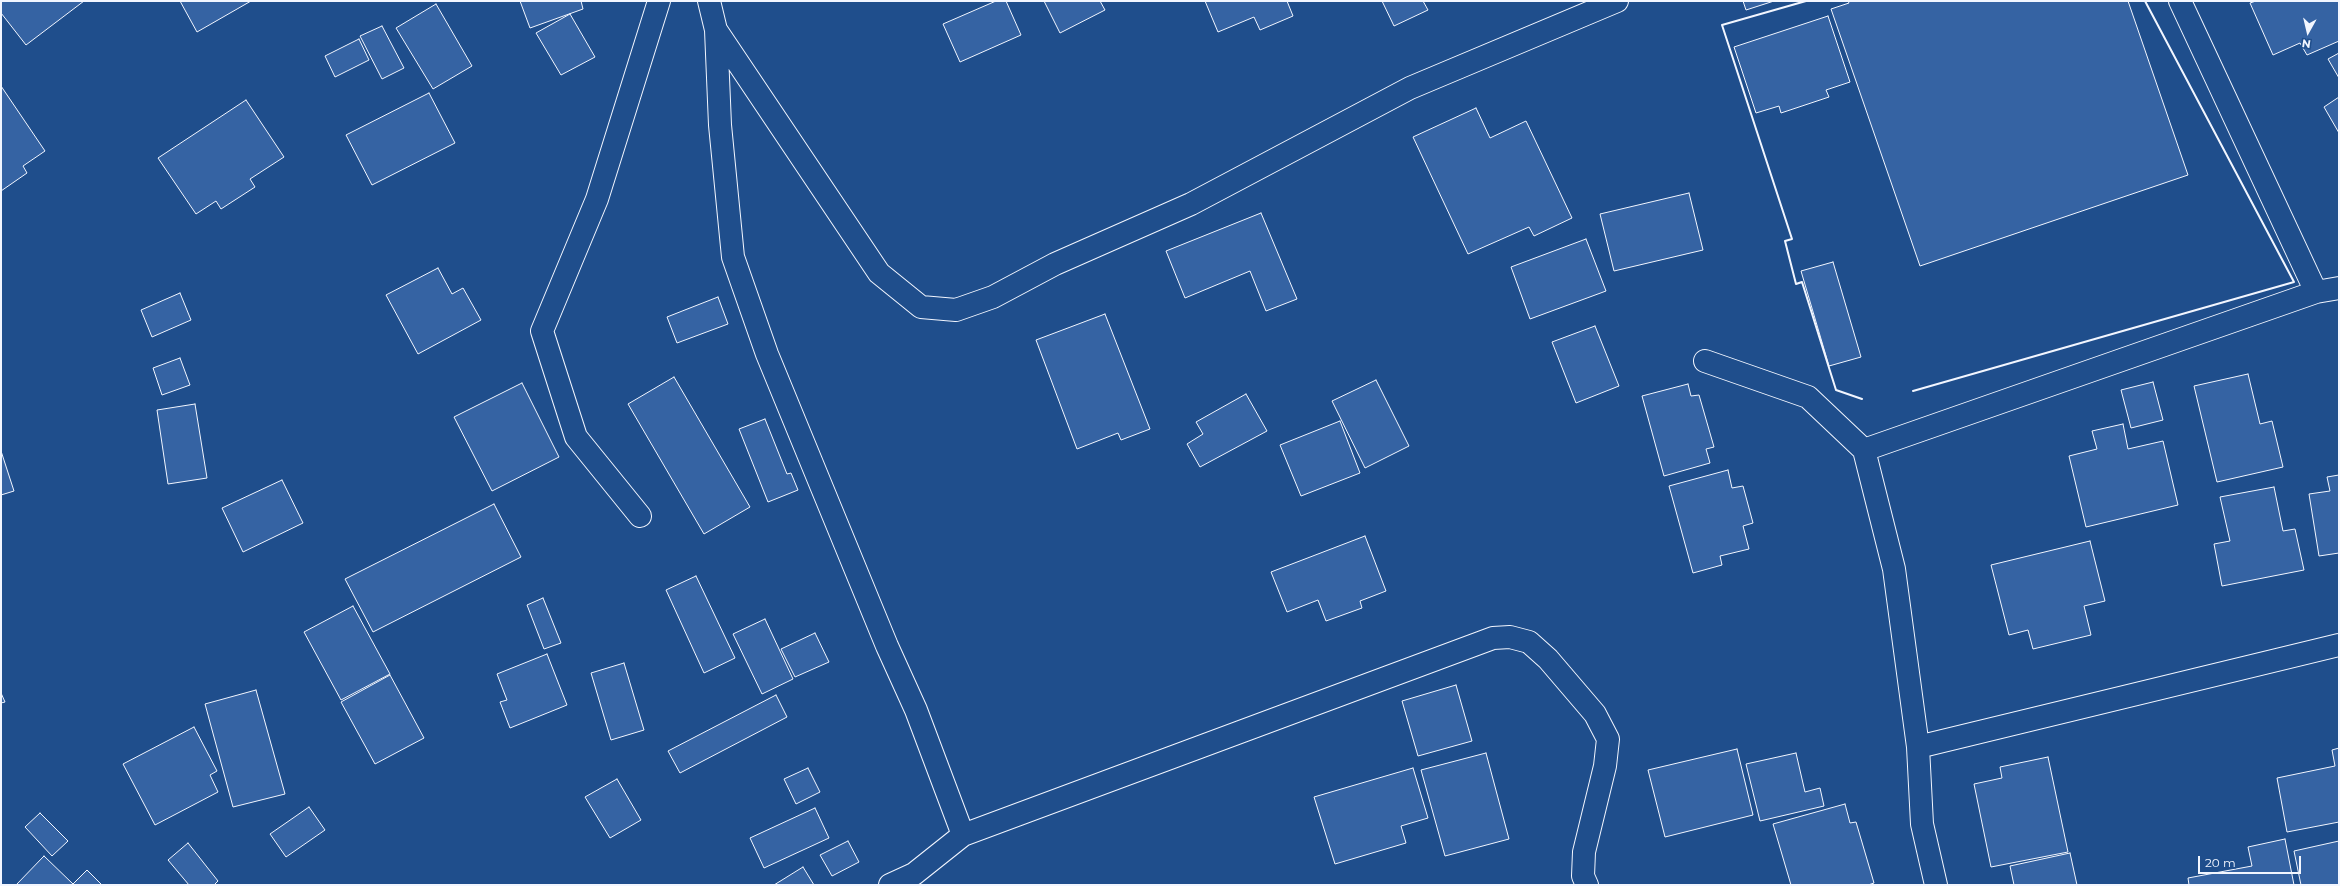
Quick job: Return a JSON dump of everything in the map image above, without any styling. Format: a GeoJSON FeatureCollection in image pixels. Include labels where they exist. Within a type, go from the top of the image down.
{"type":"FeatureCollection","features":[{"type":"Feature","properties":{"kind":"street"},"geometry":{"type":"LineString","coordinates":[[640,516],[576,437],[542,331],[597,199],[659,1]]}},
{"type":"Feature","properties":{"kind":"street"},"geometry":{"type":"LineString","coordinates":[[709,1],[716,30],[720,125],[733,257],[768,354],[887,646],[916,710],[964,835]]}},
{"type":"Feature","properties":{"kind":"street"},"geometry":{"type":"LineString","coordinates":[[716,30],[879,273],[921,306],[956,310],[993,297],[1055,264],[1191,204],[1410,88],[1617,1]]}},
{"type":"Feature","properties":{"kind":"street"},"geometry":{"type":"LineString","coordinates":[[2180,1],[2316,292]]}},
{"type":"Feature","properties":{"kind":"street"},"geometry":{"type":"LineString","coordinates":[[1864,450],[2316,292],[2339,288]]}},
{"type":"Feature","properties":{"kind":"street"},"geometry":{"type":"LineString","coordinates":[[1705,361],[1808,397],[1864,450],[1894,569],[1918,747],[1922,824],[1936,885]]}},
{"type":"Feature","properties":{"kind":"street"},"geometry":{"type":"LineString","coordinates":[[890,885],[914,874],[964,835],[1493,638],[1510,637],[1529,642],[1548,659],[1595,714],[1608,739],[1605,766],[1584,852],[1583,876],[1587,885]]}},
{"type":"Feature","properties":{"kind":"street"},"geometry":{"type":"LineString","coordinates":[[1918,747],[2339,646]]}},
{"type":"Feature","properties":{"kind":"building"},"geometry":{"type":"Polygon","coordinates":[[[1,1],[84,1],[26,45],[1,13],[1,1]]]}},
{"type":"Feature","properties":{"kind":"building"},"geometry":{"type":"Polygon","coordinates":[[[180,1],[251,1],[197,32],[180,1]]]}},
{"type":"Feature","properties":{"kind":"building"},"geometry":{"type":"Polygon","coordinates":[[[520,1],[581,1],[583,9],[530,28],[520,1]]]}},
{"type":"Feature","properties":{"kind":"building"},"geometry":{"type":"Polygon","coordinates":[[[996,1],[1006,1],[1021,35],[960,62],[943,24],[996,1]]]}},
{"type":"Feature","properties":{"kind":"building"},"geometry":{"type":"Polygon","coordinates":[[[1044,1],[1100,1],[1105,10],[1060,33],[1044,1]]]}},
{"type":"Feature","properties":{"kind":"building"},"geometry":{"type":"Polygon","coordinates":[[[1205,1],[1287,1],[1293,16],[1260,30],[1254,17],[1218,32],[1205,1]]]}},
{"type":"Feature","properties":{"kind":"building"},"geometry":{"type":"Polygon","coordinates":[[[1382,1],[1423,1],[1428,10],[1394,26],[1382,1]]]}},
{"type":"Feature","properties":{"kind":"building"},"geometry":{"type":"Polygon","coordinates":[[[1743,1],[1774,1],[1746,10],[1743,1]]]}},
{"type":"Feature","properties":{"kind":"building"},"geometry":{"type":"Polygon","coordinates":[[[1848,1],[2128,1],[2188,175],[1920,266],[1831,9],[1849,3],[1848,1]]]}},
{"type":"Feature","properties":{"kind":"building"},"geometry":{"type":"Polygon","coordinates":[[[2256,1],[2339,1],[2339,41],[2307,55],[2300,43],[2273,55],[2250,3],[2256,1]]]}},
{"type":"Feature","properties":{"kind":"building"},"geometry":{"type":"Polygon","coordinates":[[[436,4],[472,66],[433,89],[396,28],[436,4]]]}},
{"type":"Feature","properties":{"kind":"building"},"geometry":{"type":"Polygon","coordinates":[[[570,14],[595,57],[561,75],[536,33],[570,14]]]}},
{"type":"Feature","properties":{"kind":"building"},"geometry":{"type":"Polygon","coordinates":[[[1828,16],[1850,82],[1826,90],[1829,97],[1781,113],[1779,106],[1756,113],[1734,47],[1828,16]]]}},
{"type":"Feature","properties":{"kind":"building"},"geometry":{"type":"Polygon","coordinates":[[[382,26],[404,68],[382,79],[360,36],[382,26]]]}},
{"type":"Feature","properties":{"kind":"building"},"geometry":{"type":"Polygon","coordinates":[[[359,39],[369,60],[335,77],[325,56],[359,39]]]}},
{"type":"Feature","properties":{"kind":"building"},"geometry":{"type":"Polygon","coordinates":[[[2339,53],[2339,78],[2328,59],[2339,53]]]}},
{"type":"Feature","properties":{"kind":"building"},"geometry":{"type":"Polygon","coordinates":[[[1,86],[45,151],[23,166],[27,173],[1,191],[1,86]]]}},
{"type":"Feature","properties":{"kind":"building"},"geometry":{"type":"Polygon","coordinates":[[[429,93],[455,143],[372,185],[346,135],[429,93]]]}},
{"type":"Feature","properties":{"kind":"building"},"geometry":{"type":"Polygon","coordinates":[[[2339,97],[2339,133],[2324,107],[2339,97]]]}},
{"type":"Feature","properties":{"kind":"building"},"geometry":{"type":"Polygon","coordinates":[[[246,100],[284,157],[250,179],[255,187],[221,209],[216,201],[196,214],[158,158],[246,100]]]}},
{"type":"Feature","properties":{"kind":"building"},"geometry":{"type":"Polygon","coordinates":[[[1476,108],[1490,138],[1526,121],[1572,218],[1534,236],[1529,227],[1468,254],[1413,137],[1476,108]]]}},
{"type":"Feature","properties":{"kind":"building"},"geometry":{"type":"Polygon","coordinates":[[[1689,193],[1703,250],[1614,271],[1600,214],[1689,193]]]}},
{"type":"Feature","properties":{"kind":"building"},"geometry":{"type":"Polygon","coordinates":[[[1261,213],[1297,299],[1266,311],[1250,271],[1185,298],[1166,251],[1261,213]]]}},
{"type":"Feature","properties":{"kind":"building"},"geometry":{"type":"Polygon","coordinates":[[[1586,239],[1606,291],[1530,319],[1511,267],[1586,239]]]}},
{"type":"Feature","properties":{"kind":"building"},"geometry":{"type":"Polygon","coordinates":[[[1833,262],[1861,357],[1829,366],[1801,271],[1833,262]]]}},
{"type":"Feature","properties":{"kind":"building"},"geometry":{"type":"Polygon","coordinates":[[[438,268],[452,294],[463,288],[481,320],[418,354],[386,295],[438,268]]]}},
{"type":"Feature","properties":{"kind":"building"},"geometry":{"type":"Polygon","coordinates":[[[180,293],[191,320],[152,337],[141,310],[180,293]]]}},
{"type":"Feature","properties":{"kind":"building"},"geometry":{"type":"Polygon","coordinates":[[[718,297],[728,324],[677,343],[667,317],[718,297]]]}},
{"type":"Feature","properties":{"kind":"building"},"geometry":{"type":"Polygon","coordinates":[[[1105,314],[1150,429],[1121,440],[1118,433],[1077,449],[1036,340],[1105,314]]]}},
{"type":"Feature","properties":{"kind":"building"},"geometry":{"type":"Polygon","coordinates":[[[1595,326],[1619,386],[1576,403],[1552,342],[1595,326]]]}},
{"type":"Feature","properties":{"kind":"building"},"geometry":{"type":"Polygon","coordinates":[[[180,358],[190,385],[162,395],[153,368],[180,358]]]}},
{"type":"Feature","properties":{"kind":"building"},"geometry":{"type":"Polygon","coordinates":[[[2248,374],[2260,424],[2272,421],[2283,467],[2217,482],[2194,386],[2248,374]]]}},
{"type":"Feature","properties":{"kind":"building"},"geometry":{"type":"Polygon","coordinates":[[[674,377],[750,507],[704,534],[628,404],[674,377]]]}},
{"type":"Feature","properties":{"kind":"building"},"geometry":{"type":"Polygon","coordinates":[[[1376,380],[1409,446],[1365,468],[1332,401],[1376,380]]]}},
{"type":"Feature","properties":{"kind":"building"},"geometry":{"type":"Polygon","coordinates":[[[2153,382],[2163,420],[2131,428],[2121,390],[2153,382]]]}},
{"type":"Feature","properties":{"kind":"building"},"geometry":{"type":"Polygon","coordinates":[[[522,383],[559,457],[492,491],[454,417],[522,383]]]}},
{"type":"Feature","properties":{"kind":"building"},"geometry":{"type":"Polygon","coordinates":[[[1688,384],[1691,396],[1699,395],[1714,447],[1706,449],[1710,463],[1664,476],[1642,396],[1688,384]]]}},
{"type":"Feature","properties":{"kind":"building"},"geometry":{"type":"Polygon","coordinates":[[[1246,394],[1267,431],[1200,467],[1187,444],[1203,434],[1196,422],[1246,394]]]}},
{"type":"Feature","properties":{"kind":"building"},"geometry":{"type":"Polygon","coordinates":[[[195,404],[207,478],[168,484],[157,410],[195,404]]]}},
{"type":"Feature","properties":{"kind":"building"},"geometry":{"type":"Polygon","coordinates":[[[765,419],[787,474],[791,473],[798,490],[768,502],[739,429],[765,419]]]}},
{"type":"Feature","properties":{"kind":"building"},"geometry":{"type":"Polygon","coordinates":[[[1340,421],[1360,473],[1301,496],[1280,445],[1340,421]]]}},
{"type":"Feature","properties":{"kind":"building"},"geometry":{"type":"Polygon","coordinates":[[[2123,424],[2128,449],[2163,441],[2178,505],[2086,527],[2069,456],[2097,449],[2092,431],[2123,424]]]}},
{"type":"Feature","properties":{"kind":"building"},"geometry":{"type":"Polygon","coordinates":[[[1,451],[14,491],[1,495],[1,451]]]}},
{"type":"Feature","properties":{"kind":"building"},"geometry":{"type":"Polygon","coordinates":[[[1728,470],[1732,488],[1743,486],[1753,523],[1743,526],[1749,549],[1720,556],[1722,565],[1693,573],[1669,486],[1728,470]]]}},
{"type":"Feature","properties":{"kind":"building"},"geometry":{"type":"Polygon","coordinates":[[[2339,475],[2339,553],[2319,556],[2309,494],[2330,491],[2327,477],[2339,475]]]}},
{"type":"Feature","properties":{"kind":"building"},"geometry":{"type":"Polygon","coordinates":[[[282,480],[303,523],[243,552],[222,508],[282,480]]]}},
{"type":"Feature","properties":{"kind":"building"},"geometry":{"type":"Polygon","coordinates":[[[2274,487],[2283,531],[2295,529],[2304,570],[2222,586],[2214,544],[2230,541],[2220,497],[2274,487]]]}},
{"type":"Feature","properties":{"kind":"building"},"geometry":{"type":"Polygon","coordinates":[[[494,504],[521,557],[373,632],[345,579],[494,504]]]}},
{"type":"Feature","properties":{"kind":"building"},"geometry":{"type":"Polygon","coordinates":[[[1365,536],[1386,591],[1360,601],[1362,608],[1326,621],[1318,600],[1287,612],[1271,572],[1365,536]]]}},
{"type":"Feature","properties":{"kind":"building"},"geometry":{"type":"Polygon","coordinates":[[[2090,541],[2105,601],[2084,606],[2091,635],[2033,649],[2028,630],[2009,635],[1991,565],[2090,541]]]}},
{"type":"Feature","properties":{"kind":"building"},"geometry":{"type":"Polygon","coordinates":[[[696,576],[735,658],[704,673],[666,590],[696,576]]]}},
{"type":"Feature","properties":{"kind":"building"},"geometry":{"type":"Polygon","coordinates":[[[543,598],[561,643],[544,649],[527,605],[543,598]]]}},
{"type":"Feature","properties":{"kind":"building"},"geometry":{"type":"Polygon","coordinates":[[[353,606],[390,674],[341,700],[304,632],[353,606]]]}},
{"type":"Feature","properties":{"kind":"building"},"geometry":{"type":"Polygon","coordinates":[[[765,619],[793,679],[762,694],[733,634],[765,619]]]}},
{"type":"Feature","properties":{"kind":"building"},"geometry":{"type":"Polygon","coordinates":[[[815,633],[829,662],[795,677],[781,649],[815,633]]]}},
{"type":"Feature","properties":{"kind":"building"},"geometry":{"type":"Polygon","coordinates":[[[547,654],[567,705],[510,728],[500,702],[507,700],[497,674],[547,654]]]}},
{"type":"Feature","properties":{"kind":"building"},"geometry":{"type":"Polygon","coordinates":[[[624,663],[644,730],[611,740],[591,673],[624,663]]]}},
{"type":"Feature","properties":{"kind":"building"},"geometry":{"type":"Polygon","coordinates":[[[390,675],[424,738],[375,764],[341,702],[390,675]]]}},
{"type":"Feature","properties":{"kind":"building"},"geometry":{"type":"Polygon","coordinates":[[[1456,685],[1472,741],[1418,756],[1402,701],[1456,685]]]}},
{"type":"Feature","properties":{"kind":"building"},"geometry":{"type":"Polygon","coordinates":[[[256,690],[285,794],[233,807],[205,704],[256,690]]]}},
{"type":"Feature","properties":{"kind":"building"},"geometry":{"type":"Polygon","coordinates":[[[1,693],[5,702],[1,703],[1,693]]]}},
{"type":"Feature","properties":{"kind":"building"},"geometry":{"type":"Polygon","coordinates":[[[776,695],[787,717],[680,773],[668,751],[776,695]]]}},
{"type":"Feature","properties":{"kind":"building"},"geometry":{"type":"Polygon","coordinates":[[[194,727],[217,771],[210,775],[218,792],[155,825],[123,764],[194,727]]]}},
{"type":"Feature","properties":{"kind":"building"},"geometry":{"type":"Polygon","coordinates":[[[2339,748],[2339,822],[2287,832],[2277,778],[2335,766],[2332,750],[2339,748]]]}},
{"type":"Feature","properties":{"kind":"building"},"geometry":{"type":"Polygon","coordinates":[[[1737,749],[1753,815],[1665,837],[1648,770],[1737,749]]]}},
{"type":"Feature","properties":{"kind":"building"},"geometry":{"type":"Polygon","coordinates":[[[1486,753],[1509,839],[1445,856],[1421,770],[1486,753]]]}},
{"type":"Feature","properties":{"kind":"building"},"geometry":{"type":"Polygon","coordinates":[[[1796,753],[1805,792],[1820,788],[1824,806],[1760,821],[1746,764],[1796,753]]]}},
{"type":"Feature","properties":{"kind":"building"},"geometry":{"type":"Polygon","coordinates":[[[2048,757],[2068,852],[1991,867],[1974,784],[2002,778],[2000,767],[2048,757]]]}},
{"type":"Feature","properties":{"kind":"building"},"geometry":{"type":"Polygon","coordinates":[[[808,768],[820,792],[796,804],[784,779],[808,768]]]}},
{"type":"Feature","properties":{"kind":"building"},"geometry":{"type":"Polygon","coordinates":[[[1413,768],[1428,818],[1401,826],[1406,843],[1335,864],[1314,797],[1413,768]]]}},
{"type":"Feature","properties":{"kind":"building"},"geometry":{"type":"Polygon","coordinates":[[[617,779],[641,820],[610,838],[585,797],[617,779]]]}},
{"type":"Feature","properties":{"kind":"building"},"geometry":{"type":"Polygon","coordinates":[[[1845,804],[1850,823],[1856,822],[1874,883],[1868,885],[1791,885],[1773,824],[1845,804]]]}},
{"type":"Feature","properties":{"kind":"building"},"geometry":{"type":"Polygon","coordinates":[[[309,807],[325,830],[286,857],[270,834],[309,807]]]}},
{"type":"Feature","properties":{"kind":"building"},"geometry":{"type":"Polygon","coordinates":[[[815,808],[829,838],[764,868],[750,838],[815,808]]]}},
{"type":"Feature","properties":{"kind":"building"},"geometry":{"type":"Polygon","coordinates":[[[40,813],[68,841],[52,856],[25,827],[40,813]]]}},
{"type":"Feature","properties":{"kind":"building"},"geometry":{"type":"Polygon","coordinates":[[[2285,839],[2294,885],[2189,885],[2188,878],[2252,866],[2248,847],[2285,839]]]}},
{"type":"Feature","properties":{"kind":"building"},"geometry":{"type":"Polygon","coordinates":[[[848,841],[859,862],[832,876],[820,855],[848,841]]]}},
{"type":"Feature","properties":{"kind":"building"},"geometry":{"type":"Polygon","coordinates":[[[2339,841],[2339,885],[2301,885],[2294,851],[2339,841]]]}},
{"type":"Feature","properties":{"kind":"building"},"geometry":{"type":"Polygon","coordinates":[[[188,843],[218,881],[214,885],[189,885],[168,860],[188,843]]]}},
{"type":"Feature","properties":{"kind":"building"},"geometry":{"type":"Polygon","coordinates":[[[2070,853],[2077,885],[2014,885],[2010,866],[2070,853]]]}},
{"type":"Feature","properties":{"kind":"building"},"geometry":{"type":"Polygon","coordinates":[[[44,856],[73,884],[87,870],[102,885],[16,885],[44,856]]]}},
{"type":"Feature","properties":{"kind":"building"},"geometry":{"type":"Polygon","coordinates":[[[803,867],[814,885],[774,885],[803,867]]]}},
{"type":"Feature","properties":{"kind":"wall"},"geometry":{"type":"LineString","coordinates":[[1806,1],[1722,25],[1792,239],[1785,241],[1796,284],[1802,282],[1836,390],[1862,399]]}},
{"type":"Feature","properties":{"kind":"wall"},"geometry":{"type":"LineString","coordinates":[[1913,391],[2294,282],[2145,1]]}}]}
